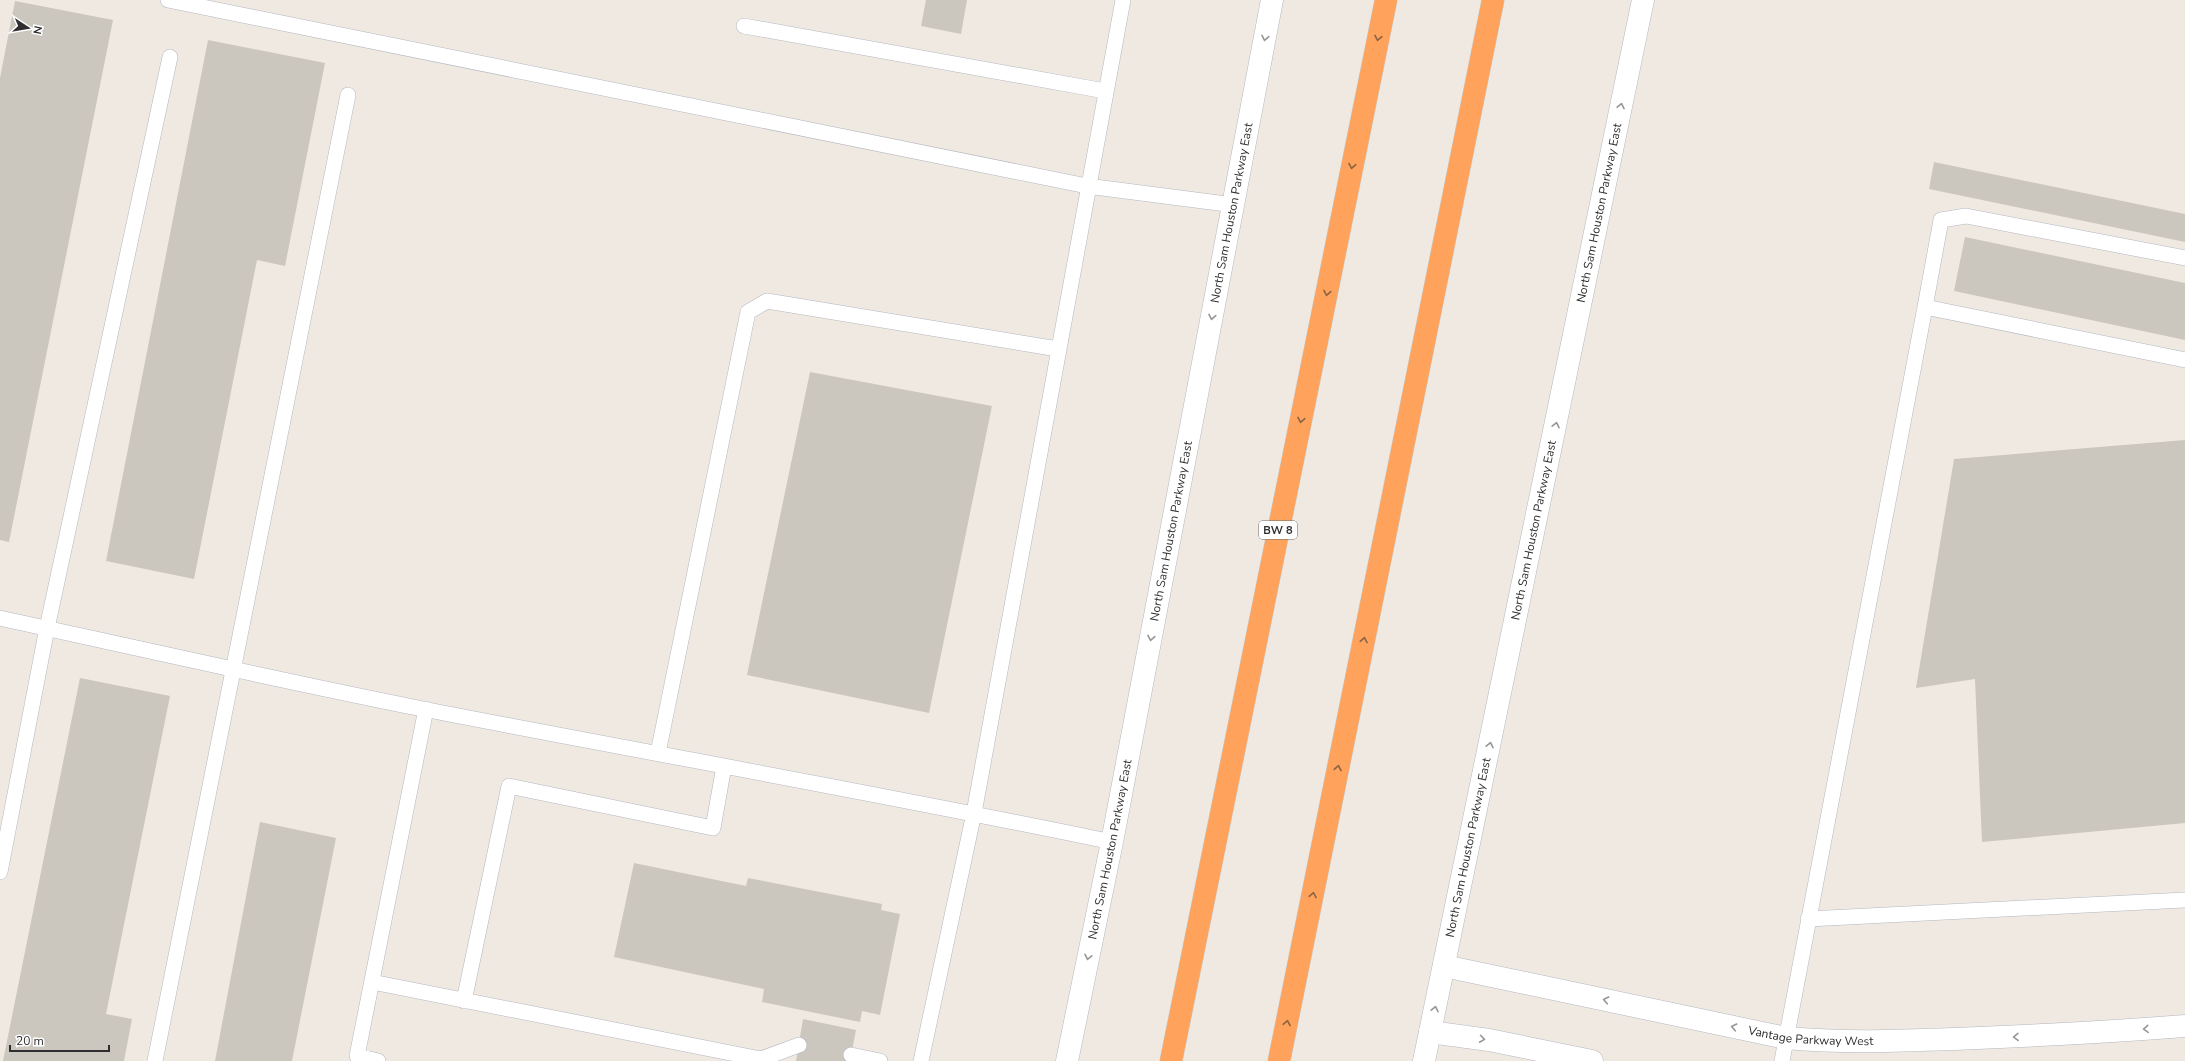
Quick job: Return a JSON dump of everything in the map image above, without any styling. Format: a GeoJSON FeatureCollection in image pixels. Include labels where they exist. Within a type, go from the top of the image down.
{"type":"FeatureCollection","features":[{"type":"Feature","properties":{"kind":"highway","name":"BW 8"},"geometry":{"type":"LineString","coordinates":[[1171,1061],[1386,0]]}},
{"type":"Feature","properties":{"kind":"highway"},"geometry":{"type":"LineString","coordinates":[[1280,1061],[1493,0]]}},
{"type":"Feature","properties":{"kind":"main road","name":"North Sam Houston Parkway East"},"geometry":{"type":"LineString","coordinates":[[1067,1061],[1112,842],[1272,0]]}},
{"type":"Feature","properties":{"kind":"main road","name":"North Sam Houston Parkway East"},"geometry":{"type":"LineString","coordinates":[[1424,1061],[1643,0]]}},
{"type":"Feature","properties":{"kind":"main road","name":"Vantage Parkway West"},"geometry":{"type":"LineString","coordinates":[[1444,966],[1786,1038],[1861,1042],[2045,1036],[2185,1026]]}},
{"type":"Feature","properties":{"kind":"main road"},"geometry":{"type":"LineString","coordinates":[[1430,1032],[1489,1040],[1592,1061]]}},
{"type":"Feature","properties":{"kind":"lane"},"geometry":{"type":"LineString","coordinates":[[168,0],[1087,186],[1234,205]]}},
{"type":"Feature","properties":{"kind":"lane"},"geometry":{"type":"LineString","coordinates":[[921,1061],[974,814],[1087,186],[1123,0]]}},
{"type":"Feature","properties":{"kind":"lane"},"geometry":{"type":"LineString","coordinates":[[744,26],[1105,91]]}},
{"type":"Feature","properties":{"kind":"lane"},"geometry":{"type":"LineString","coordinates":[[0,872],[47,628],[170,57]]}},
{"type":"Feature","properties":{"kind":"lane"},"geometry":{"type":"LineString","coordinates":[[155,1061],[348,95]]}},
{"type":"Feature","properties":{"kind":"lane"},"geometry":{"type":"LineString","coordinates":[[1782,1061],[1941,220],[1966,216],[2185,258]]}},
{"type":"Feature","properties":{"kind":"lane"},"geometry":{"type":"LineString","coordinates":[[658,753],[748,312],[767,301],[1058,349]]}},
{"type":"Feature","properties":{"kind":"lane"},"geometry":{"type":"LineString","coordinates":[[1925,307],[2185,360]]}},
{"type":"Feature","properties":{"kind":"lane"},"geometry":{"type":"LineString","coordinates":[[0,618],[234,670],[426,709],[974,814],[1112,842]]}},
{"type":"Feature","properties":{"kind":"lane"},"geometry":{"type":"LineString","coordinates":[[378,1061],[357,1056],[426,709]]}},
{"type":"Feature","properties":{"kind":"lane"},"geometry":{"type":"LineString","coordinates":[[464,1001],[509,786],[713,828],[724,766]]}},
{"type":"Feature","properties":{"kind":"lane"},"geometry":{"type":"LineString","coordinates":[[1808,919],[2185,900]]}},
{"type":"Feature","properties":{"kind":"lane"},"geometry":{"type":"LineString","coordinates":[[372,982],[761,1060],[799,1045]]}},
{"type":"Feature","properties":{"kind":"lane"},"geometry":{"type":"LineString","coordinates":[[851,1055],[880,1061]]}},
{"type":"Feature","properties":{"kind":"building"},"geometry":{"type":"Polygon","coordinates":[[[926,0],[967,0],[961,34],[921,26],[926,0]]]}},
{"type":"Feature","properties":{"kind":"building"},"geometry":{"type":"Polygon","coordinates":[[[15,1],[113,20],[9,542],[0,540],[0,78],[15,1]]]}},
{"type":"Feature","properties":{"kind":"building"},"geometry":{"type":"Polygon","coordinates":[[[208,40],[325,63],[285,266],[257,260],[194,579],[106,561],[208,40]]]}},
{"type":"Feature","properties":{"kind":"building"},"geometry":{"type":"Polygon","coordinates":[[[1934,162],[2185,214],[2185,242],[1929,189],[1934,162]]]}},
{"type":"Feature","properties":{"kind":"building"},"geometry":{"type":"Polygon","coordinates":[[[1965,237],[2185,283],[2185,340],[1954,291],[1965,237]]]}},
{"type":"Feature","properties":{"kind":"building"},"geometry":{"type":"Polygon","coordinates":[[[810,372],[992,406],[929,713],[747,675],[810,372]]]}},
{"type":"Feature","properties":{"kind":"building"},"geometry":{"type":"Polygon","coordinates":[[[2185,440],[2185,823],[1982,842],[1975,679],[1916,688],[1954,459],[2185,440]]]}},
{"type":"Feature","properties":{"kind":"building"},"geometry":{"type":"Polygon","coordinates":[[[80,678],[170,696],[106,1014],[132,1019],[124,1061],[3,1061],[80,678]]]}},
{"type":"Feature","properties":{"kind":"building"},"geometry":{"type":"Polygon","coordinates":[[[260,822],[336,838],[292,1061],[215,1061],[260,822]]]}},
{"type":"Feature","properties":{"kind":"building"},"geometry":{"type":"Polygon","coordinates":[[[634,863],[746,886],[748,878],[882,904],[881,910],[900,914],[880,1015],[862,1011],[860,1022],[762,1002],[764,989],[614,957],[634,863]]]}},
{"type":"Feature","properties":{"kind":"building"},"geometry":{"type":"Polygon","coordinates":[[[803,1019],[856,1030],[850,1061],[796,1061],[803,1019]]]}}]}
